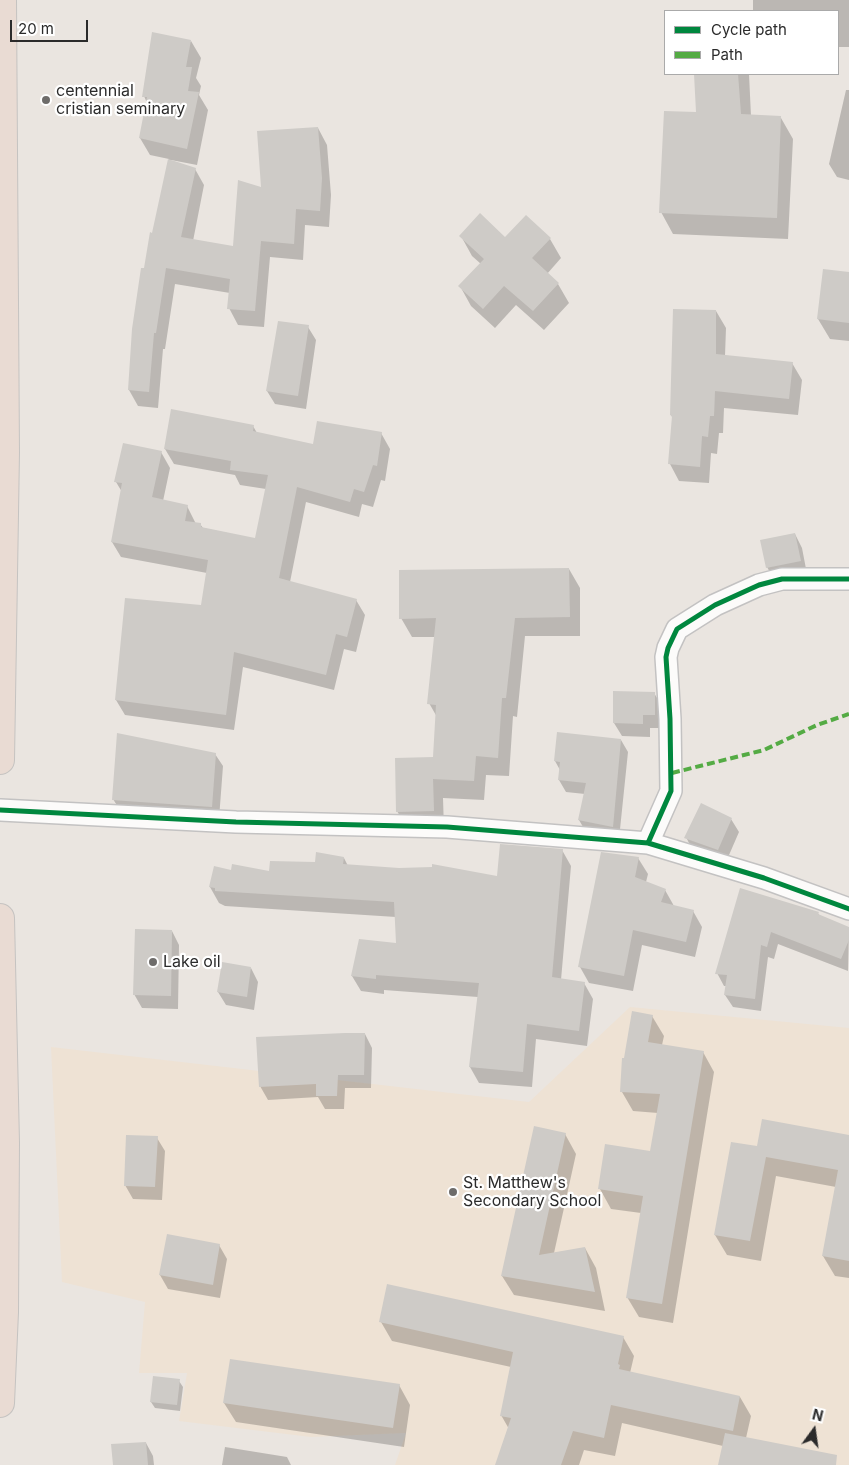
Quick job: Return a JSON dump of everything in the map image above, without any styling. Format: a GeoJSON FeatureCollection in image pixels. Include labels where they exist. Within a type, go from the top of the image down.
{"type":"FeatureCollection","features":[{"type":"Feature","properties":{"kind":"highway"},"geometry":{"type":"LineString","coordinates":[[0,760],[3,451],[2,0]]}},
{"type":"Feature","properties":{"kind":"highway"},"geometry":{"type":"LineString","coordinates":[[0,918],[5,1143],[4,1312],[0,1404]]}},
{"type":"Feature","properties":{"kind":"street"},"geometry":{"type":"LineString","coordinates":[[648,843],[671,791],[671,728],[666,657],[677,629],[715,605],[759,585],[782,579],[849,579]]}},
{"type":"Feature","properties":{"kind":"street"},"geometry":{"type":"LineString","coordinates":[[0,810],[236,822],[465,828],[648,843],[764,878],[849,909]]}},
{"type":"Feature","properties":{"kind":"shaded area","name":"St. Matthew's Secondary School"},"geometry":{"type":"Polygon","coordinates":[[[630,1007],[849,1028],[849,1465],[395,1465],[406,1433],[311,1437],[179,1421],[187,1373],[139,1373],[145,1302],[62,1282],[51,1047],[529,1102],[630,1007]]]}},
{"type":"Feature","properties":{"kind":"building"},"geometry":{"type":"Polygon","coordinates":[[[152,32],[191,40],[186,67],[192,67],[188,91],[199,92],[187,149],[139,138],[147,97],[142,97],[152,32]]]}},
{"type":"Feature","properties":{"kind":"building"},"geometry":{"type":"Polygon","coordinates":[[[694,75],[738,75],[741,114],[781,116],[777,218],[659,213],[664,111],[696,112],[694,75]]]}},
{"type":"Feature","properties":{"kind":"building"},"geometry":{"type":"Polygon","coordinates":[[[318,127],[322,178],[320,211],[296,209],[294,244],[261,241],[255,311],[227,309],[230,279],[166,268],[156,333],[154,333],[149,392],[128,390],[132,329],[141,268],[144,268],[150,232],[152,233],[168,159],[196,168],[181,237],[233,246],[238,180],[261,187],[257,131],[318,127]]]}},
{"type":"Feature","properties":{"kind":"building"},"geometry":{"type":"Polygon","coordinates":[[[480,213],[505,237],[526,215],[551,238],[532,258],[559,283],[533,311],[504,286],[483,309],[458,286],[484,259],[459,236],[480,213]]]}},
{"type":"Feature","properties":{"kind":"building"},"geometry":{"type":"Polygon","coordinates":[[[823,269],[849,272],[849,323],[817,319],[823,269]]]}},
{"type":"Feature","properties":{"kind":"building"},"geometry":{"type":"Polygon","coordinates":[[[673,309],[716,310],[716,354],[793,362],[789,399],[715,391],[714,416],[710,416],[708,437],[702,436],[700,467],[668,464],[672,416],[670,415],[673,309]]]}},
{"type":"Feature","properties":{"kind":"building"},"geometry":{"type":"Polygon","coordinates":[[[278,321],[309,325],[298,396],[266,391],[278,321]]]}},
{"type":"Feature","properties":{"kind":"building"},"geometry":{"type":"Polygon","coordinates":[[[171,409],[254,425],[253,431],[313,444],[317,421],[382,432],[377,466],[373,465],[364,492],[354,489],[350,502],[297,487],[279,578],[357,599],[347,637],[336,634],[326,675],[234,652],[226,715],[115,700],[125,598],[201,605],[208,560],[111,542],[122,483],[114,482],[123,443],[162,451],[152,497],[188,505],[185,521],[201,523],[201,527],[255,538],[268,475],[230,470],[231,461],[164,449],[171,409]]]}},
{"type":"Feature","properties":{"kind":"building"},"geometry":{"type":"Polygon","coordinates":[[[795,533],[801,561],[766,568],[760,540],[795,533]]]}},
{"type":"Feature","properties":{"kind":"building"},"geometry":{"type":"Polygon","coordinates":[[[569,568],[570,617],[515,618],[506,698],[502,698],[498,758],[476,756],[474,781],[433,779],[434,811],[396,812],[395,758],[433,757],[436,705],[427,704],[436,618],[399,619],[399,570],[569,568]]]}},
{"type":"Feature","properties":{"kind":"building"},"geometry":{"type":"Polygon","coordinates":[[[613,691],[655,692],[655,715],[643,715],[643,724],[613,723],[613,691]]]}},
{"type":"Feature","properties":{"kind":"building"},"geometry":{"type":"Polygon","coordinates":[[[557,732],[621,739],[613,827],[578,820],[586,783],[558,780],[560,762],[554,761],[557,732]]]}},
{"type":"Feature","properties":{"kind":"building"},"geometry":{"type":"Polygon","coordinates":[[[117,733],[216,753],[212,807],[112,800],[117,733]]]}},
{"type":"Feature","properties":{"kind":"building"},"geometry":{"type":"Polygon","coordinates":[[[701,803],[732,818],[718,850],[684,838],[701,803]]]}},
{"type":"Feature","properties":{"kind":"building"},"geometry":{"type":"Polygon","coordinates":[[[500,844],[563,849],[552,977],[585,982],[579,1031],[527,1024],[523,1072],[469,1067],[479,983],[376,975],[376,979],[351,976],[359,939],[396,943],[394,902],[215,891],[215,888],[209,887],[214,866],[231,870],[232,864],[269,871],[270,861],[315,862],[316,852],[344,857],[343,864],[399,868],[432,867],[432,864],[497,876],[500,844]]]}},
{"type":"Feature","properties":{"kind":"building"},"geometry":{"type":"Polygon","coordinates":[[[601,852],[639,857],[635,877],[666,889],[661,902],[694,910],[686,942],[633,930],[624,976],[578,967],[601,852]]]}},
{"type":"Feature","properties":{"kind":"building"},"geometry":{"type":"Polygon","coordinates":[[[740,888],[819,912],[818,914],[849,927],[849,940],[841,959],[771,932],[767,947],[761,945],[755,999],[724,995],[727,975],[715,974],[740,888]]]}},
{"type":"Feature","properties":{"kind":"building","name":"Lake oil"},"geometry":{"type":"Polygon","coordinates":[[[135,929],[172,930],[171,996],[133,995],[135,929]]]}},
{"type":"Feature","properties":{"kind":"building"},"geometry":{"type":"Polygon","coordinates":[[[222,962],[251,967],[247,997],[217,992],[222,962]]]}},
{"type":"Feature","properties":{"kind":"building"},"geometry":{"type":"Polygon","coordinates":[[[632,1011],[653,1015],[648,1042],[704,1051],[662,1304],[626,1298],[643,1196],[598,1189],[605,1144],[650,1151],[660,1094],[620,1092],[622,1058],[624,1058],[632,1011]]]}},
{"type":"Feature","properties":{"kind":"building"},"geometry":{"type":"Polygon","coordinates":[[[365,1033],[364,1075],[338,1075],[337,1096],[316,1096],[316,1084],[259,1087],[256,1037],[365,1033]]]}},
{"type":"Feature","properties":{"kind":"building"},"geometry":{"type":"Polygon","coordinates":[[[762,1119],[849,1135],[849,1261],[822,1256],[838,1170],[766,1157],[750,1241],[714,1235],[731,1142],[757,1146],[762,1119]]]}},
{"type":"Feature","properties":{"kind":"building"},"geometry":{"type":"Polygon","coordinates":[[[534,1126],[566,1133],[539,1255],[585,1247],[595,1292],[501,1276],[534,1126]]]}},
{"type":"Feature","properties":{"kind":"building"},"geometry":{"type":"Polygon","coordinates":[[[126,1135],[158,1136],[155,1187],[124,1186],[126,1135]]]}},
{"type":"Feature","properties":{"kind":"building"},"geometry":{"type":"Polygon","coordinates":[[[167,1234],[220,1244],[213,1285],[159,1275],[167,1234]]]}},
{"type":"Feature","properties":{"kind":"building"},"geometry":{"type":"Polygon","coordinates":[[[387,1284],[624,1336],[618,1364],[620,1365],[619,1369],[740,1396],[733,1431],[611,1405],[604,1438],[573,1431],[561,1465],[495,1465],[511,1418],[500,1416],[513,1352],[379,1322],[387,1284]]]}},
{"type":"Feature","properties":{"kind":"building"},"geometry":{"type":"Polygon","coordinates":[[[230,1359],[400,1384],[393,1428],[223,1403],[230,1359]]]}},
{"type":"Feature","properties":{"kind":"building"},"geometry":{"type":"Polygon","coordinates":[[[153,1376],[180,1379],[177,1405],[150,1402],[153,1376]]]}},
{"type":"Feature","properties":{"kind":"building"},"geometry":{"type":"Polygon","coordinates":[[[725,1433],[837,1455],[836,1465],[718,1465],[725,1433]]]}},
{"type":"Feature","properties":{"kind":"building"},"geometry":{"type":"Polygon","coordinates":[[[146,1442],[148,1465],[113,1465],[111,1444],[146,1442]]]}},
{"type":"Feature","properties":{"kind":"marked path"},"geometry":{"type":"LineString","coordinates":[[672,773],[764,750],[817,725],[849,714]]}},
{"type":"Feature","properties":{"kind":"cycle path"},"geometry":{"type":"LineString","coordinates":[[648,843],[671,791],[670,719],[666,657],[677,629],[715,605],[759,585],[782,579],[849,579]]}},
{"type":"Feature","properties":{"kind":"cycle path"},"geometry":{"type":"LineString","coordinates":[[0,810],[236,822],[447,827],[648,843],[764,878],[849,909]]}},
{"type":"Feature","properties":{"kind":"place","name":"centennial cristian seminary"},"geometry":{"type":"Point","coordinates":[46,100]}},
{"type":"Feature","properties":{"kind":"place","name":"Lake oil"},"geometry":{"type":"Point","coordinates":[153,962]}},
{"type":"Feature","properties":{"kind":"place","name":"St. Matthew's Secondary School"},"geometry":{"type":"Point","coordinates":[453,1192]}}]}
